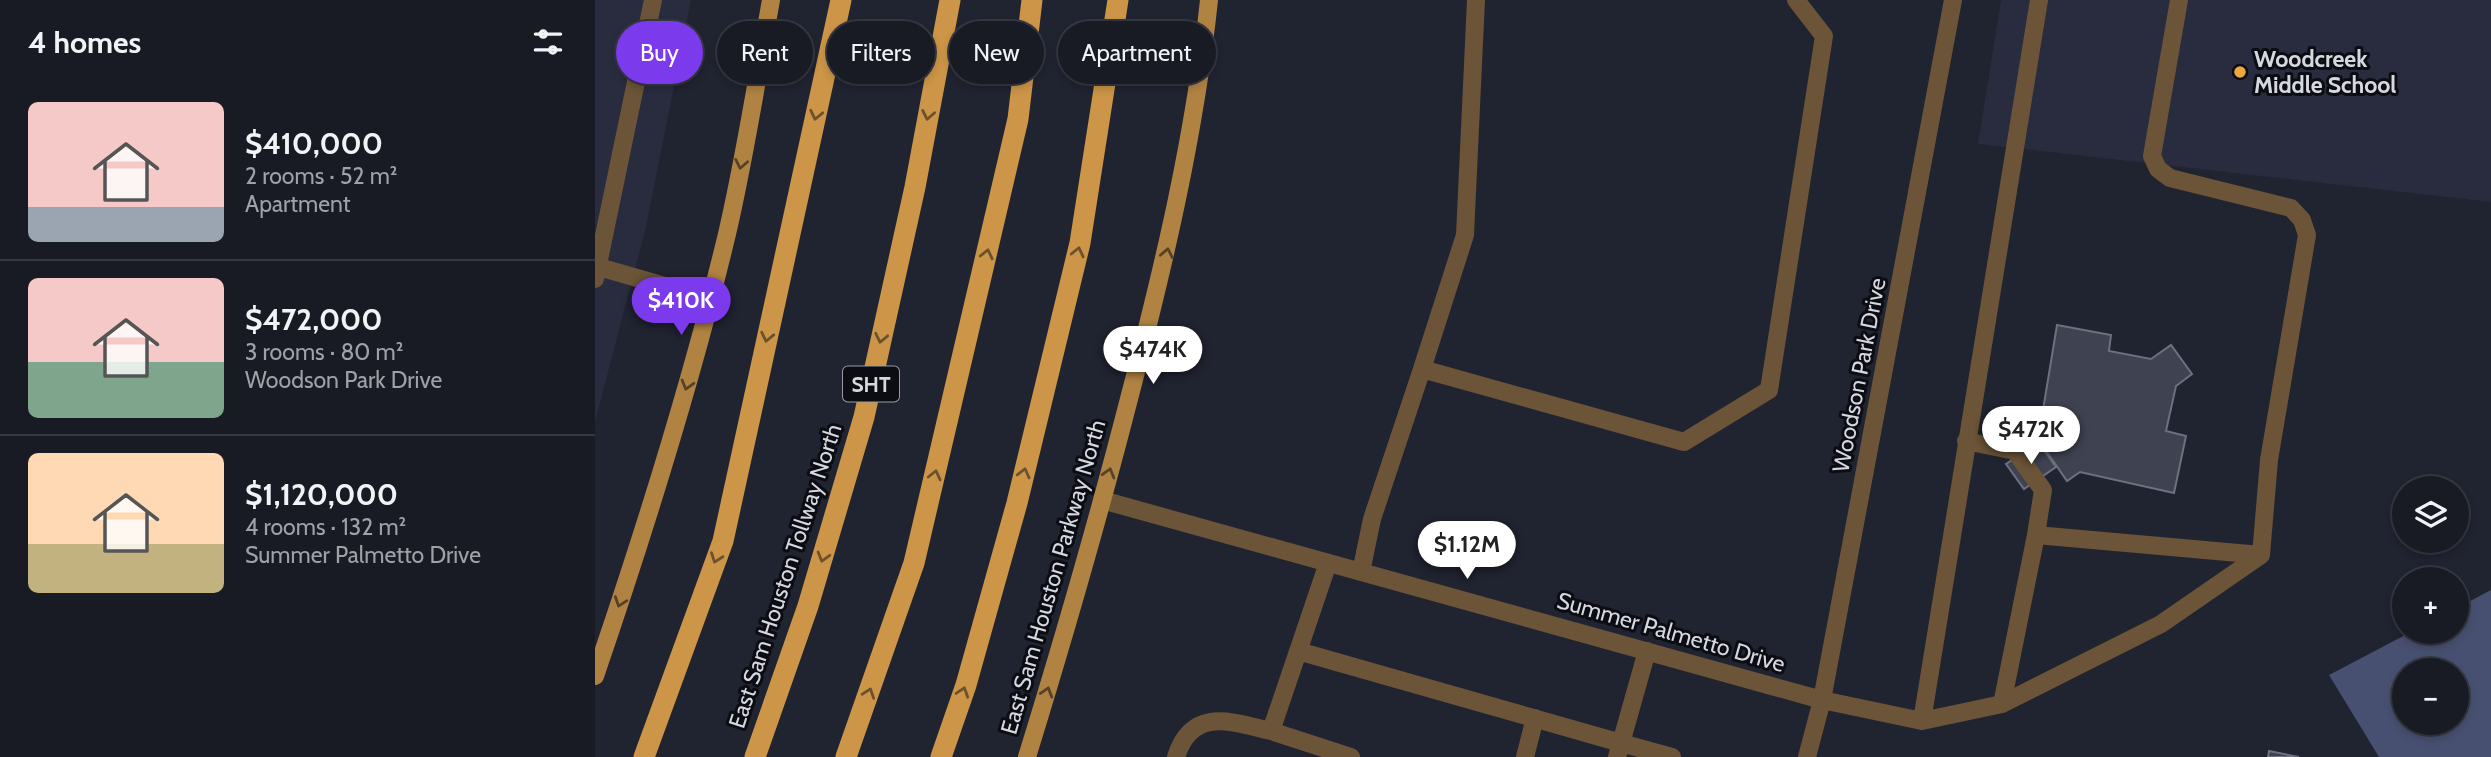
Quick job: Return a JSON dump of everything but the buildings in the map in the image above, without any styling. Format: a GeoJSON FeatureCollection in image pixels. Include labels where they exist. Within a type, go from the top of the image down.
{"type":"FeatureCollection","features":[{"type":"Feature","properties":{"kind":"highway"},"geometry":{"type":"LineString","coordinates":[[644,757],[723,541],[841,0]]}},
{"type":"Feature","properties":{"kind":"highway","name":"East Sam Houston Tollway North"},"geometry":{"type":"LineString","coordinates":[[755,757],[808,606],[864,418],[915,187],[950,0]]}},
{"type":"Feature","properties":{"kind":"highway"},"geometry":{"type":"LineString","coordinates":[[846,757],[914,563],[1018,119],[1032,0]]}},
{"type":"Feature","properties":{"kind":"highway"},"geometry":{"type":"LineString","coordinates":[[941,757],[965,685],[1017,503],[1080,243],[1118,0]]}},
{"type":"Feature","properties":{"kind":"main road"},"geometry":{"type":"LineString","coordinates":[[595,676],[659,483],[710,299],[727,231],[771,0]]}},
{"type":"Feature","properties":{"kind":"main road","name":"East Sam Houston Parkway North"},"geometry":{"type":"LineString","coordinates":[[1027,757],[1102,500],[1166,258],[1205,44],[1209,0]]}},
{"type":"Feature","properties":{"kind":"street"},"geometry":{"type":"LineString","coordinates":[[653,0],[596,271],[710,299]]}},
{"type":"Feature","properties":{"kind":"street"},"geometry":{"type":"LineString","coordinates":[[1361,572],[1372,519],[1465,235],[1476,0]]}},
{"type":"Feature","properties":{"kind":"street"},"geometry":{"type":"LineString","coordinates":[[1422,369],[1684,442],[1769,390],[1824,36],[1796,0]]}},
{"type":"Feature","properties":{"kind":"street","name":"Woodson Park Drive"},"geometry":{"type":"LineString","coordinates":[[1807,757],[1822,700],[1953,0]]}},
{"type":"Feature","properties":{"kind":"street"},"geometry":{"type":"LineString","coordinates":[[2039,0],[1922,721],[2002,704],[2161,624],[2261,555]]}},
{"type":"Feature","properties":{"kind":"street"},"geometry":{"type":"LineString","coordinates":[[2179,0],[2152,156],[2158,169],[2170,178],[2291,208],[2302,220],[2307,236],[2269,460],[2261,555]]}},
{"type":"Feature","properties":{"kind":"street"},"geometry":{"type":"LineString","coordinates":[[1966,441],[2015,451],[2043,490],[2002,704]]}},
{"type":"Feature","properties":{"kind":"street","name":"Summer Palmetto Drive"},"geometry":{"type":"LineString","coordinates":[[1102,500],[1822,700],[1922,721]]}},
{"type":"Feature","properties":{"kind":"street"},"geometry":{"type":"LineString","coordinates":[[2036,535],[2261,555]]}},
{"type":"Feature","properties":{"kind":"street"},"geometry":{"type":"LineString","coordinates":[[1271,730],[1328,563]]}},
{"type":"Feature","properties":{"kind":"street"},"geometry":{"type":"LineString","coordinates":[[1298,651],[1535,718],[1619,750],[1672,757]]}},
{"type":"Feature","properties":{"kind":"street"},"geometry":{"type":"LineString","coordinates":[[1619,750],[1647,651]]}},
{"type":"Feature","properties":{"kind":"street"},"geometry":{"type":"LineString","coordinates":[[1525,757],[1535,718]]}},
{"type":"Feature","properties":{"kind":"street"},"geometry":{"type":"LineString","coordinates":[[1176,757],[1179,747],[1194,729],[1213,720],[1271,730],[1351,757]]}},
{"type":"Feature","properties":{"kind":"shaded area"},"geometry":{"type":"Polygon","coordinates":[[[595,0],[691,0],[687,21],[616,21],[616,84],[674,84],[646,227],[595,422],[595,0]]]}},
{"type":"Feature","properties":{"kind":"shaded area","name":"Woodcreek Middle School"},"geometry":{"type":"Polygon","coordinates":[[[2001,0],[2491,0],[2491,202],[1978,144],[2001,0]]]}},
{"type":"Feature","properties":{"kind":"shaded area"},"geometry":{"type":"Polygon","coordinates":[[[2491,590],[2491,757],[2379,757],[2329,675],[2392,642],[2469,644],[2469,602],[2491,590]]]}},
{"type":"Feature","properties":{"kind":"place","name":"Woodcreek Middle School"},"geometry":{"type":"Point","coordinates":[2240,72]}}]}
